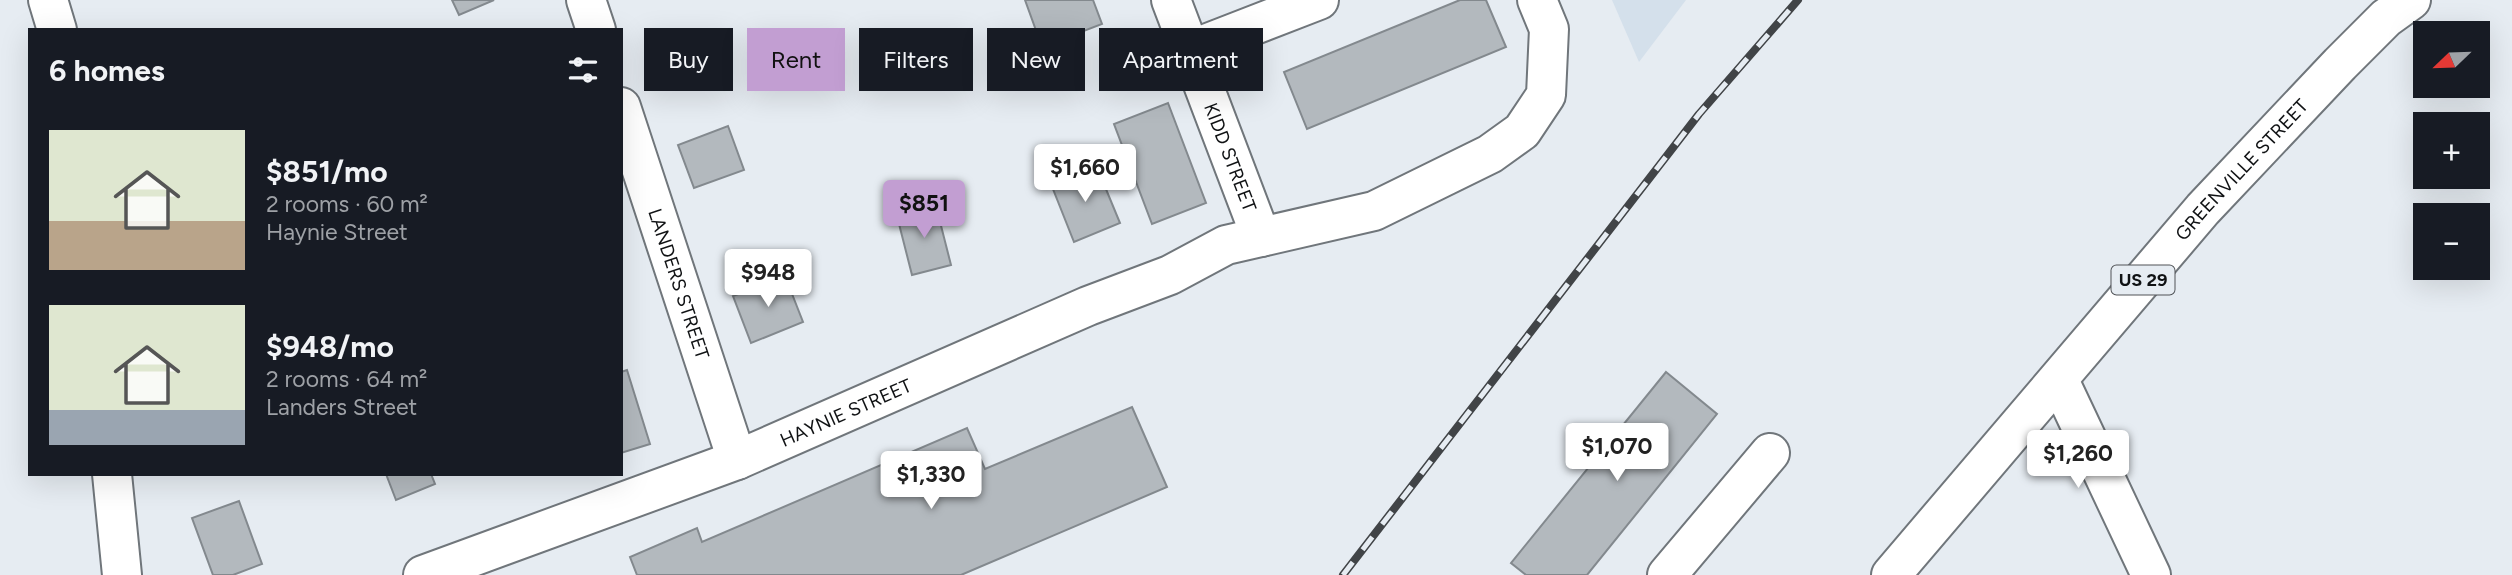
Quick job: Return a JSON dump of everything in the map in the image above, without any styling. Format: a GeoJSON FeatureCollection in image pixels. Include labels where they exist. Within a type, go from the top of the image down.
{"type":"FeatureCollection","features":[{"type":"Feature","properties":{"kind":"street"},"geometry":{"type":"LineString","coordinates":[[48,0],[56,28]]}},
{"type":"Feature","properties":{"kind":"street"},"geometry":{"type":"LineString","coordinates":[[586,0],[595,28]]}},
{"type":"Feature","properties":{"kind":"street","name":"KIDD STREET"},"geometry":{"type":"LineString","coordinates":[[1171,0],[1182,28]]}},
{"type":"Feature","properties":{"kind":"street"},"geometry":{"type":"LineString","coordinates":[[1247,28],[1319,0]]}},
{"type":"Feature","properties":{"kind":"street","name":"HAYNIE STREET"},"geometry":{"type":"LineString","coordinates":[[423,575],[737,460],[1088,306],[1170,275],[1226,245],[1374,211],[1490,154],[1522,131],[1546,95],[1549,29],[1537,0]]}},
{"type":"Feature","properties":{"kind":"street","name":"GREENVILLE STREET"},"geometry":{"type":"LineString","coordinates":[[1891,575],[2203,209],[2340,64],[2386,18],[2410,0]]}},
{"type":"Feature","properties":{"kind":"street","name":"KIDD STREET"},"geometry":{"type":"LineString","coordinates":[[1206,91],[1261,237]]}},
{"type":"Feature","properties":{"kind":"street","name":"LANDERS STREET"},"geometry":{"type":"LineString","coordinates":[[623,113],[737,460]]}},
{"type":"Feature","properties":{"kind":"street"},"geometry":{"type":"LineString","coordinates":[[2059,380],[2151,575]]}},
{"type":"Feature","properties":{"kind":"street"},"geometry":{"type":"LineString","coordinates":[[1667,575],[1770,453]]}},
{"type":"Feature","properties":{"kind":"street"},"geometry":{"type":"LineString","coordinates":[[112,476],[122,575]]}},
{"type":"Feature","properties":{"kind":"shaded area"},"geometry":{"type":"Polygon","coordinates":[[[1612,0],[1686,0],[1639,62],[1612,0]]]}},
{"type":"Feature","properties":{"kind":"building"},"geometry":{"type":"Polygon","coordinates":[[[452,0],[494,0],[459,15],[452,0]]]}},
{"type":"Feature","properties":{"kind":"building"},"geometry":{"type":"Polygon","coordinates":[[[1025,0],[1093,0],[1102,24],[1085,31],[1085,28],[1035,28],[1025,0]]]}},
{"type":"Feature","properties":{"kind":"building"},"geometry":{"type":"Polygon","coordinates":[[[1460,0],[1486,0],[1506,47],[1307,129],[1284,72],[1460,0]]]}},
{"type":"Feature","properties":{"kind":"building"},"geometry":{"type":"Polygon","coordinates":[[[1168,103],[1206,203],[1152,224],[1114,124],[1168,103]]]}},
{"type":"Feature","properties":{"kind":"building"},"geometry":{"type":"Polygon","coordinates":[[[728,126],[744,170],[694,188],[678,145],[728,126]]]}},
{"type":"Feature","properties":{"kind":"building"},"geometry":{"type":"Polygon","coordinates":[[[1096,165],[1120,223],[1074,242],[1051,184],[1096,165]]]}},
{"type":"Feature","properties":{"kind":"building"},"geometry":{"type":"Polygon","coordinates":[[[936,206],[951,265],[912,275],[897,216],[936,206]]]}},
{"type":"Feature","properties":{"kind":"building"},"geometry":{"type":"Polygon","coordinates":[[[785,276],[803,322],[751,343],[733,296],[785,276]]]}},
{"type":"Feature","properties":{"kind":"building"},"geometry":{"type":"Polygon","coordinates":[[[627,370],[650,444],[623,452],[623,371],[627,370]]]}},
{"type":"Feature","properties":{"kind":"building"},"geometry":{"type":"Polygon","coordinates":[[[1666,372],[1717,414],[1587,575],[1526,575],[1511,563],[1666,372]]]}},
{"type":"Feature","properties":{"kind":"building"},"geometry":{"type":"Polygon","coordinates":[[[1132,407],[1167,487],[961,575],[637,575],[630,557],[697,528],[702,542],[967,428],[985,469],[1132,407]]]}},
{"type":"Feature","properties":{"kind":"building"},"geometry":{"type":"Polygon","coordinates":[[[387,476],[432,476],[435,484],[396,500],[387,476]]]}},
{"type":"Feature","properties":{"kind":"building"},"geometry":{"type":"Polygon","coordinates":[[[239,501],[262,564],[233,575],[213,575],[192,518],[239,501]]]}},
{"type":"Feature","properties":{"kind":"railway"},"geometry":{"type":"LineString","coordinates":[[1343,575],[1699,114],[1798,0]]}}]}
